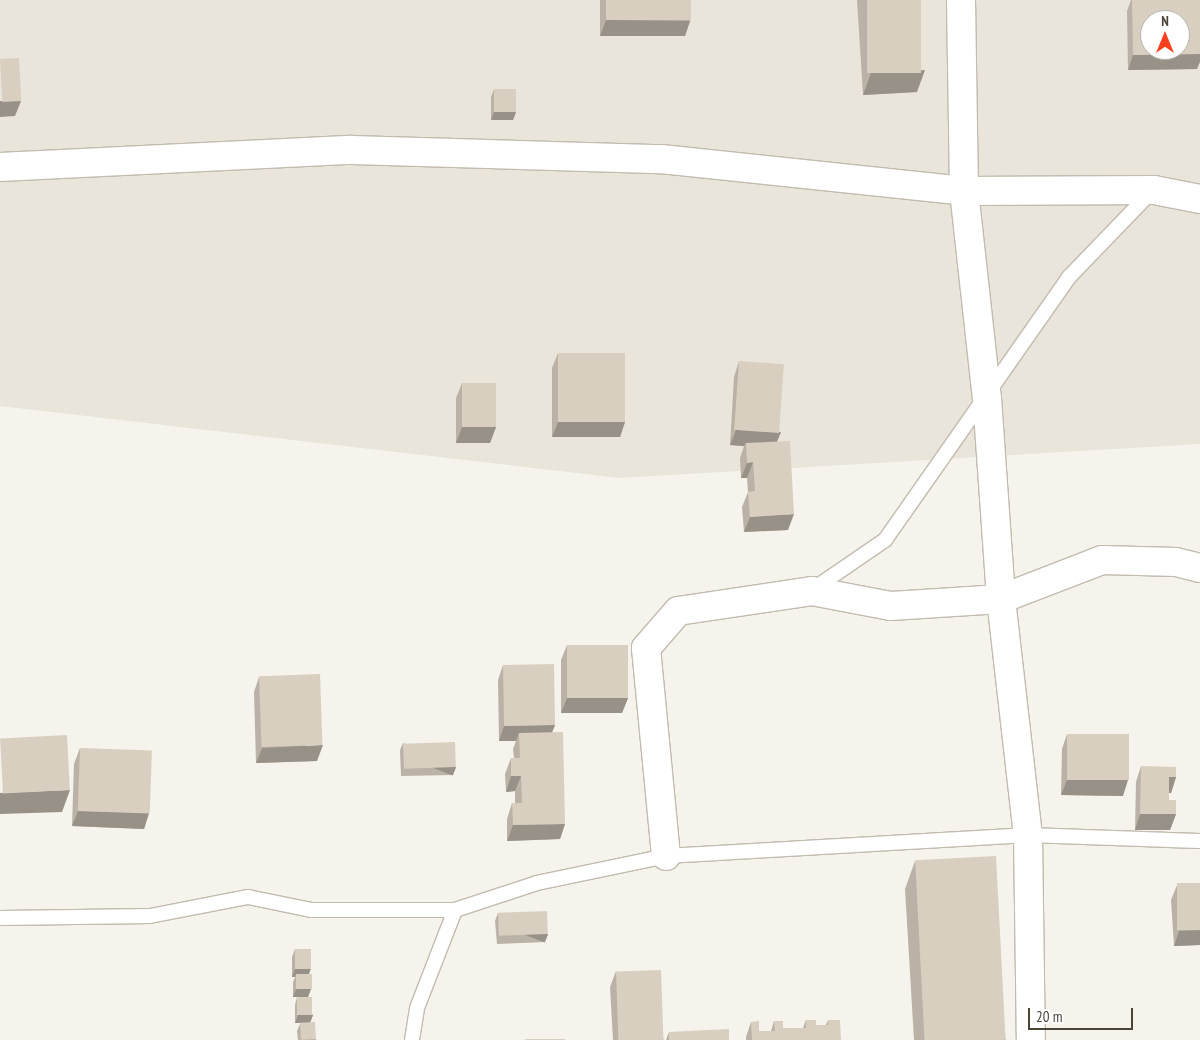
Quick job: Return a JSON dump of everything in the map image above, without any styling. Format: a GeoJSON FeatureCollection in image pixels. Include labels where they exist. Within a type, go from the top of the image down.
{"type":"FeatureCollection","features":[{"type":"Feature","properties":{"kind":"street"},"geometry":{"type":"LineString","coordinates":[[961,0],[964,191],[987,398],[1001,599],[1028,835],[1031,1040]]}},
{"type":"Feature","properties":{"kind":"street"},"geometry":{"type":"LineString","coordinates":[[0,167],[372,151],[661,159],[964,191],[1154,190],[1200,199]]}},
{"type":"Feature","properties":{"kind":"street"},"geometry":{"type":"LineString","coordinates":[[666,856],[646,648],[678,611],[812,590],[891,606],[1001,599],[1102,560],[1176,562],[1200,568]]}},
{"type":"Feature","properties":{"kind":"lane"},"geometry":{"type":"LineString","coordinates":[[812,590],[886,540],[987,398],[1069,276],[1154,190]]}},
{"type":"Feature","properties":{"kind":"lane"},"geometry":{"type":"LineString","coordinates":[[0,918],[150,916],[248,897],[311,910],[455,910],[537,883],[666,856],[1028,835],[1200,840]]}},
{"type":"Feature","properties":{"kind":"lane"},"geometry":{"type":"LineString","coordinates":[[412,1040],[416,1008],[455,910]]}},
{"type":"Feature","properties":{"kind":"shaded area"},"geometry":{"type":"Polygon","coordinates":[[[0,0],[1200,0],[1200,444],[619,478],[0,406],[0,0]]]}},
{"type":"Feature","properties":{"kind":"building"},"geometry":{"type":"Polygon","coordinates":[[[606,0],[691,0],[691,20],[606,20],[606,0]]]}},
{"type":"Feature","properties":{"kind":"building"},"geometry":{"type":"Polygon","coordinates":[[[867,0],[921,0],[921,73],[867,73],[867,0]]]}},
{"type":"Feature","properties":{"kind":"building"},"geometry":{"type":"Polygon","coordinates":[[[1132,0],[1200,0],[1200,54],[1190,54],[1190,10],[1140,10],[1140,55],[1133,55],[1132,0]]]}},
{"type":"Feature","properties":{"kind":"building"},"geometry":{"type":"Polygon","coordinates":[[[19,58],[21,101],[2,102],[0,59],[19,58]]]}},
{"type":"Feature","properties":{"kind":"building"},"geometry":{"type":"Polygon","coordinates":[[[494,89],[516,89],[516,112],[494,112],[494,89]]]}},
{"type":"Feature","properties":{"kind":"building"},"geometry":{"type":"Polygon","coordinates":[[[558,353],[625,353],[625,422],[558,422],[558,353]]]}},
{"type":"Feature","properties":{"kind":"building"},"geometry":{"type":"Polygon","coordinates":[[[739,361],[784,364],[779,433],[734,430],[739,361]]]}},
{"type":"Feature","properties":{"kind":"building"},"geometry":{"type":"Polygon","coordinates":[[[462,383],[496,383],[496,427],[462,427],[462,383]]]}},
{"type":"Feature","properties":{"kind":"building"},"geometry":{"type":"Polygon","coordinates":[[[790,441],[794,514],[750,517],[748,492],[755,491],[753,462],[747,463],[746,443],[790,441]]]}},
{"type":"Feature","properties":{"kind":"building"},"geometry":{"type":"Polygon","coordinates":[[[567,645],[628,645],[628,698],[567,698],[567,645]]]}},
{"type":"Feature","properties":{"kind":"building"},"geometry":{"type":"Polygon","coordinates":[[[554,664],[555,725],[504,726],[503,665],[554,664]]]}},
{"type":"Feature","properties":{"kind":"building"},"geometry":{"type":"Polygon","coordinates":[[[320,674],[322,745],[262,747],[259,676],[320,674]]]}},
{"type":"Feature","properties":{"kind":"building"},"geometry":{"type":"Polygon","coordinates":[[[563,732],[565,824],[513,825],[512,803],[522,803],[521,776],[511,776],[511,758],[520,758],[519,733],[563,732]]]}},
{"type":"Feature","properties":{"kind":"building"},"geometry":{"type":"Polygon","coordinates":[[[1067,734],[1129,734],[1129,780],[1067,780],[1067,734]]]}},
{"type":"Feature","properties":{"kind":"building"},"geometry":{"type":"Polygon","coordinates":[[[67,735],[70,790],[3,793],[0,739],[67,735]]]}},
{"type":"Feature","properties":{"kind":"building"},"geometry":{"type":"Polygon","coordinates":[[[455,742],[456,767],[404,769],[403,744],[455,742]]]}},
{"type":"Feature","properties":{"kind":"building"},"geometry":{"type":"Polygon","coordinates":[[[80,748],[152,751],[150,813],[78,811],[80,748]]]}},
{"type":"Feature","properties":{"kind":"building"},"geometry":{"type":"Polygon","coordinates":[[[1141,766],[1176,767],[1176,777],[1169,777],[1169,800],[1176,800],[1176,814],[1140,814],[1141,766]]]}},
{"type":"Feature","properties":{"kind":"building"},"geometry":{"type":"Polygon","coordinates":[[[996,856],[1006,1040],[925,1040],[915,860],[996,856]]]}},
{"type":"Feature","properties":{"kind":"building"},"geometry":{"type":"Polygon","coordinates":[[[1177,883],[1200,883],[1200,930],[1177,930],[1177,883]]]}},
{"type":"Feature","properties":{"kind":"building"},"geometry":{"type":"Polygon","coordinates":[[[547,911],[548,934],[499,936],[498,913],[547,911]]]}},
{"type":"Feature","properties":{"kind":"building"},"geometry":{"type":"Polygon","coordinates":[[[295,949],[311,949],[311,969],[295,969],[295,949]]]}},
{"type":"Feature","properties":{"kind":"building"},"geometry":{"type":"Polygon","coordinates":[[[661,970],[663,1040],[618,1040],[616,972],[661,970]]]}},
{"type":"Feature","properties":{"kind":"building"},"geometry":{"type":"Polygon","coordinates":[[[296,974],[312,974],[312,989],[296,989],[296,974]]]}},
{"type":"Feature","properties":{"kind":"building"},"geometry":{"type":"Polygon","coordinates":[[[297,997],[312,997],[312,1015],[297,1015],[297,997]]]}},
{"type":"Feature","properties":{"kind":"building"},"geometry":{"type":"Polygon","coordinates":[[[806,1020],[816,1020],[816,1025],[828,1025],[828,1020],[840,1020],[841,1040],[752,1040],[751,1022],[759,1021],[759,1031],[775,1031],[774,1021],[783,1021],[783,1028],[806,1028],[806,1020]]]}},
{"type":"Feature","properties":{"kind":"building"},"geometry":{"type":"Polygon","coordinates":[[[315,1022],[316,1039],[301,1040],[300,1023],[315,1022]]]}},
{"type":"Feature","properties":{"kind":"building"},"geometry":{"type":"Polygon","coordinates":[[[729,1029],[729,1040],[669,1040],[669,1032],[729,1029]]]}},
{"type":"Feature","properties":{"kind":"building"},"geometry":{"type":"Polygon","coordinates":[[[525,1039],[565,1040],[525,1040],[525,1039]]]}}]}
